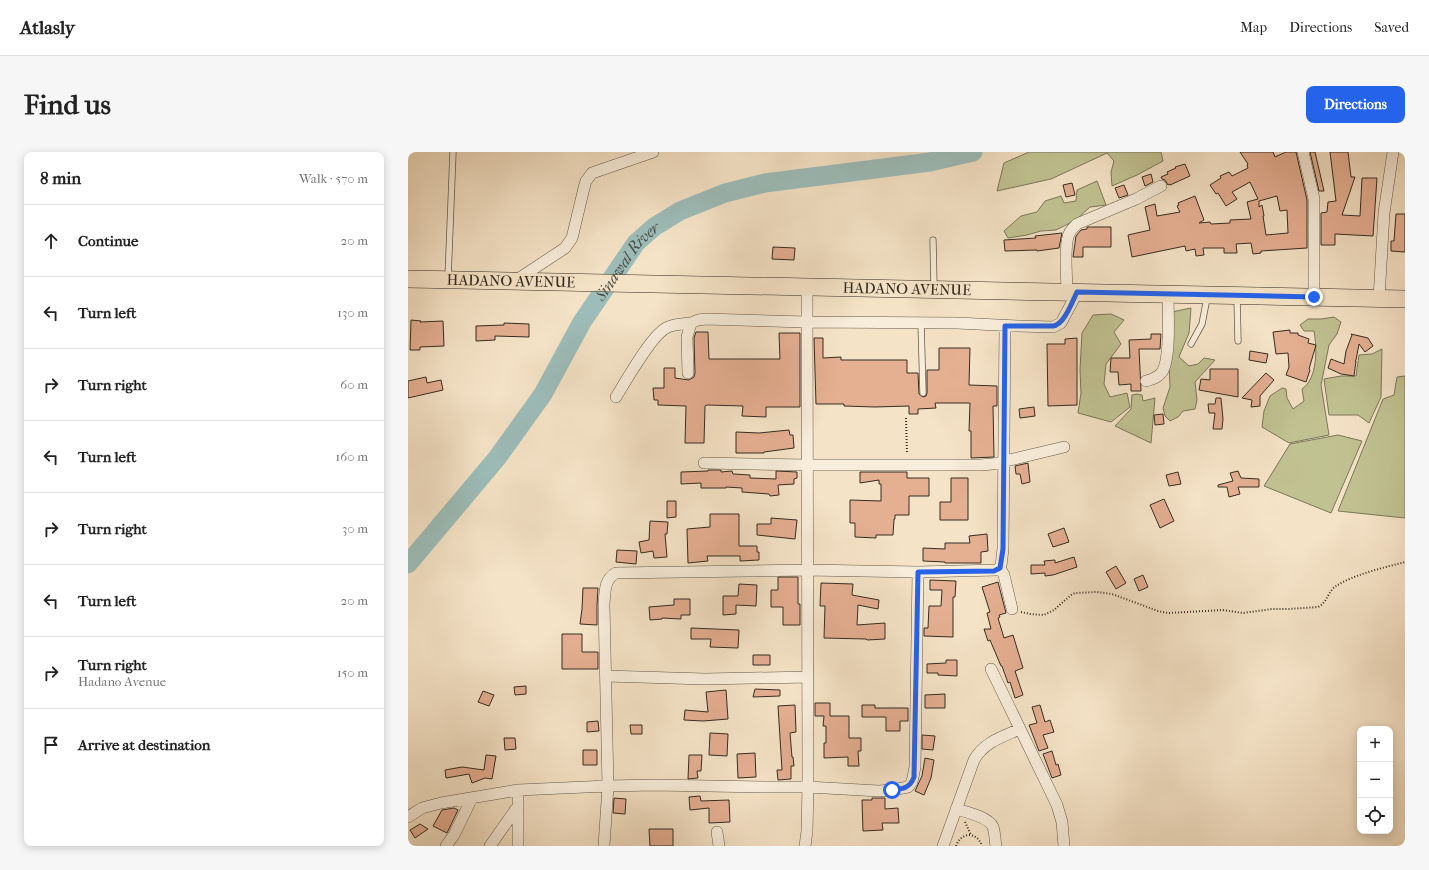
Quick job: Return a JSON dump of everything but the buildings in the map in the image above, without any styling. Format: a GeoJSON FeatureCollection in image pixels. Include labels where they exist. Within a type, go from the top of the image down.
{"type":"FeatureCollection","features":[{"type":"Feature","properties":{"kind":"main road","name":"HADANO AVENUE"},"geometry":{"type":"LineString","coordinates":[[408,279],[1405,300]]}},
{"type":"Feature","properties":{"kind":"street"},"geometry":{"type":"LineString","coordinates":[[515,281],[560,252],[569,244],[572,238],[588,177],[597,171],[641,154],[653,152]]}},
{"type":"Feature","properties":{"kind":"street"},"geometry":{"type":"LineString","coordinates":[[1303,152],[1314,199],[1314,297]]}},
{"type":"Feature","properties":{"kind":"street"},"geometry":{"type":"LineString","coordinates":[[1379,299],[1384,213],[1393,152]]}},
{"type":"Feature","properties":{"kind":"street"},"geometry":{"type":"LineString","coordinates":[[616,397],[634,368],[658,335],[668,327],[706,319],[806,322],[957,322],[1005,326],[1058,325],[1062,321],[1072,292],[1066,247],[1067,238],[1073,228],[1077,224],[1136,199],[1161,186]]}},
{"type":"Feature","properties":{"kind":"street"},"geometry":{"type":"LineString","coordinates":[[805,846],[807,831],[808,787],[807,287]]}},
{"type":"Feature","properties":{"kind":"street"},"geometry":{"type":"LineString","coordinates":[[1146,381],[1159,375],[1164,367],[1167,353],[1168,294]]}},
{"type":"Feature","properties":{"kind":"street"},"geometry":{"type":"LineString","coordinates":[[688,373],[688,336],[691,323]]}},
{"type":"Feature","properties":{"kind":"street"},"geometry":{"type":"LineString","coordinates":[[1005,326],[1003,549],[1000,568],[1004,575],[1012,609]]}},
{"type":"Feature","properties":{"kind":"street"},"geometry":{"type":"LineString","coordinates":[[704,463],[807,465],[980,465],[1064,447]]}},
{"type":"Feature","properties":{"kind":"street"},"geometry":{"type":"LineString","coordinates":[[604,846],[608,786],[604,605],[606,587],[608,579],[611,575],[616,573],[807,570],[918,572],[994,571],[1000,568]]}},
{"type":"Feature","properties":{"kind":"street"},"geometry":{"type":"LineString","coordinates":[[408,817],[422,808],[441,803],[518,790],[608,786],[808,787],[878,791],[908,787],[912,782],[915,767],[918,572]]}},
{"type":"Feature","properties":{"kind":"street"},"geometry":{"type":"LineString","coordinates":[[991,669],[1057,804],[1062,822],[1064,846]]}},
{"type":"Feature","properties":{"kind":"street"},"geometry":{"type":"LineString","coordinates":[[606,676],[704,679],[808,677]]}},
{"type":"Feature","properties":{"kind":"street"},"geometry":{"type":"LineString","coordinates":[[943,846],[977,754],[993,740],[1020,729]]}},
{"type":"Feature","properties":{"kind":"street"},"geometry":{"type":"LineString","coordinates":[[518,790],[518,846]]}},
{"type":"Feature","properties":{"kind":"street"},"geometry":{"type":"LineString","coordinates":[[446,846],[454,835],[472,798]]}},
{"type":"Feature","properties":{"kind":"street"},"geometry":{"type":"LineString","coordinates":[[490,846],[518,806]]}},
{"type":"Feature","properties":{"kind":"street"},"geometry":{"type":"LineString","coordinates":[[956,809],[990,822],[993,828],[996,846]]}},
{"type":"Feature","properties":{"kind":"street"},"geometry":{"type":"LineString","coordinates":[[717,832],[719,846]]}},
{"type":"Feature","properties":{"kind":"lane"},"geometry":{"type":"LineString","coordinates":[[448,279],[453,152]]}},
{"type":"Feature","properties":{"kind":"lane"},"geometry":{"type":"LineString","coordinates":[[933,240],[934,290]]}},
{"type":"Feature","properties":{"kind":"lane"},"geometry":{"type":"LineString","coordinates":[[1191,344],[1202,324],[1208,295]]}},
{"type":"Feature","properties":{"kind":"lane"},"geometry":{"type":"LineString","coordinates":[[1237,296],[1238,341]]}},
{"type":"Feature","properties":{"kind":"lane"},"geometry":{"type":"LineString","coordinates":[[921,323],[923,393]]}},
{"type":"Feature","properties":{"kind":"path"},"geometry":{"type":"LineString","coordinates":[[906,418],[907,465]]}},
{"type":"Feature","properties":{"kind":"path"},"geometry":{"type":"LineString","coordinates":[[1012,609],[1019,612],[1044,615],[1054,610],[1071,595],[1076,593],[1097,592],[1112,594],[1158,611],[1168,613],[1223,610],[1243,613],[1272,609],[1289,610],[1318,607],[1322,605],[1334,587],[1345,581],[1405,562]]}},
{"type":"Feature","properties":{"kind":"path"},"geometry":{"type":"LineString","coordinates":[[956,846],[961,838],[971,835],[979,840],[982,846]]}},
{"type":"Feature","properties":{"kind":"green space"},"geometry":{"type":"Polygon","coordinates":[[[1029,152],[1161,152],[1163,161],[1112,186],[1111,172],[1114,161],[1107,153],[1051,179],[997,191],[1004,163],[1029,152]]]}},
{"type":"Feature","properties":{"kind":"green space"},"geometry":{"type":"Polygon","coordinates":[[[1097,181],[1106,205],[1090,207],[1076,220],[1056,230],[1041,231],[1008,238],[1004,231],[1021,216],[1037,212],[1045,201],[1061,196],[1064,203],[1076,201],[1077,190],[1097,181]]]}},
{"type":"Feature","properties":{"kind":"green space"},"geometry":{"type":"Polygon","coordinates":[[[1191,308],[1189,333],[1179,357],[1189,366],[1198,364],[1204,358],[1215,360],[1195,382],[1197,400],[1195,409],[1183,411],[1178,417],[1170,421],[1165,416],[1163,408],[1170,387],[1169,361],[1172,312],[1191,308]]]}},
{"type":"Feature","properties":{"kind":"green space"},"geometry":{"type":"Polygon","coordinates":[[[1111,314],[1124,320],[1114,332],[1121,344],[1106,364],[1104,384],[1110,397],[1127,393],[1130,407],[1111,422],[1078,413],[1081,393],[1080,370],[1082,333],[1093,315],[1111,314]]]}},
{"type":"Feature","properties":{"kind":"green space"},"geometry":{"type":"Polygon","coordinates":[[[1334,317],[1341,322],[1337,334],[1329,345],[1321,385],[1329,435],[1289,443],[1262,427],[1264,411],[1270,396],[1282,388],[1286,389],[1287,398],[1293,409],[1304,401],[1302,389],[1311,378],[1314,370],[1316,346],[1314,331],[1304,331],[1300,325],[1308,319],[1334,317]]]}},
{"type":"Feature","properties":{"kind":"green space"},"geometry":{"type":"Polygon","coordinates":[[[1382,349],[1381,397],[1369,423],[1358,415],[1329,415],[1324,379],[1341,376],[1356,376],[1359,355],[1372,354],[1382,349]]]}},
{"type":"Feature","properties":{"kind":"green space"},"geometry":{"type":"Polygon","coordinates":[[[1405,376],[1405,518],[1338,511],[1383,399],[1394,395],[1397,377],[1405,376]]]}},
{"type":"Feature","properties":{"kind":"green space"},"geometry":{"type":"Polygon","coordinates":[[[1132,395],[1142,395],[1143,401],[1155,398],[1151,443],[1115,426],[1131,409],[1132,395]]]}},
{"type":"Feature","properties":{"kind":"green space"},"geometry":{"type":"Polygon","coordinates":[[[1338,435],[1362,441],[1331,513],[1264,486],[1290,444],[1338,435]]]}},
{"type":"Feature","properties":{"kind":"waterway","name":"Sinawal River"},"geometry":{"type":"LineString","coordinates":[[408,564],[497,458],[543,394],[582,322],[636,243],[654,227],[680,211],[725,193],[765,183],[930,162],[973,152]]}},
{"type":"Feature","properties":{"kind":"route"},"geometry":{"type":"LineString","coordinates":[[892,790],[908,787],[914,777],[918,572],[994,571],[1001,566],[1003,549],[1005,326],[1058,325],[1061,323],[1077,292],[1314,297]]}}]}
